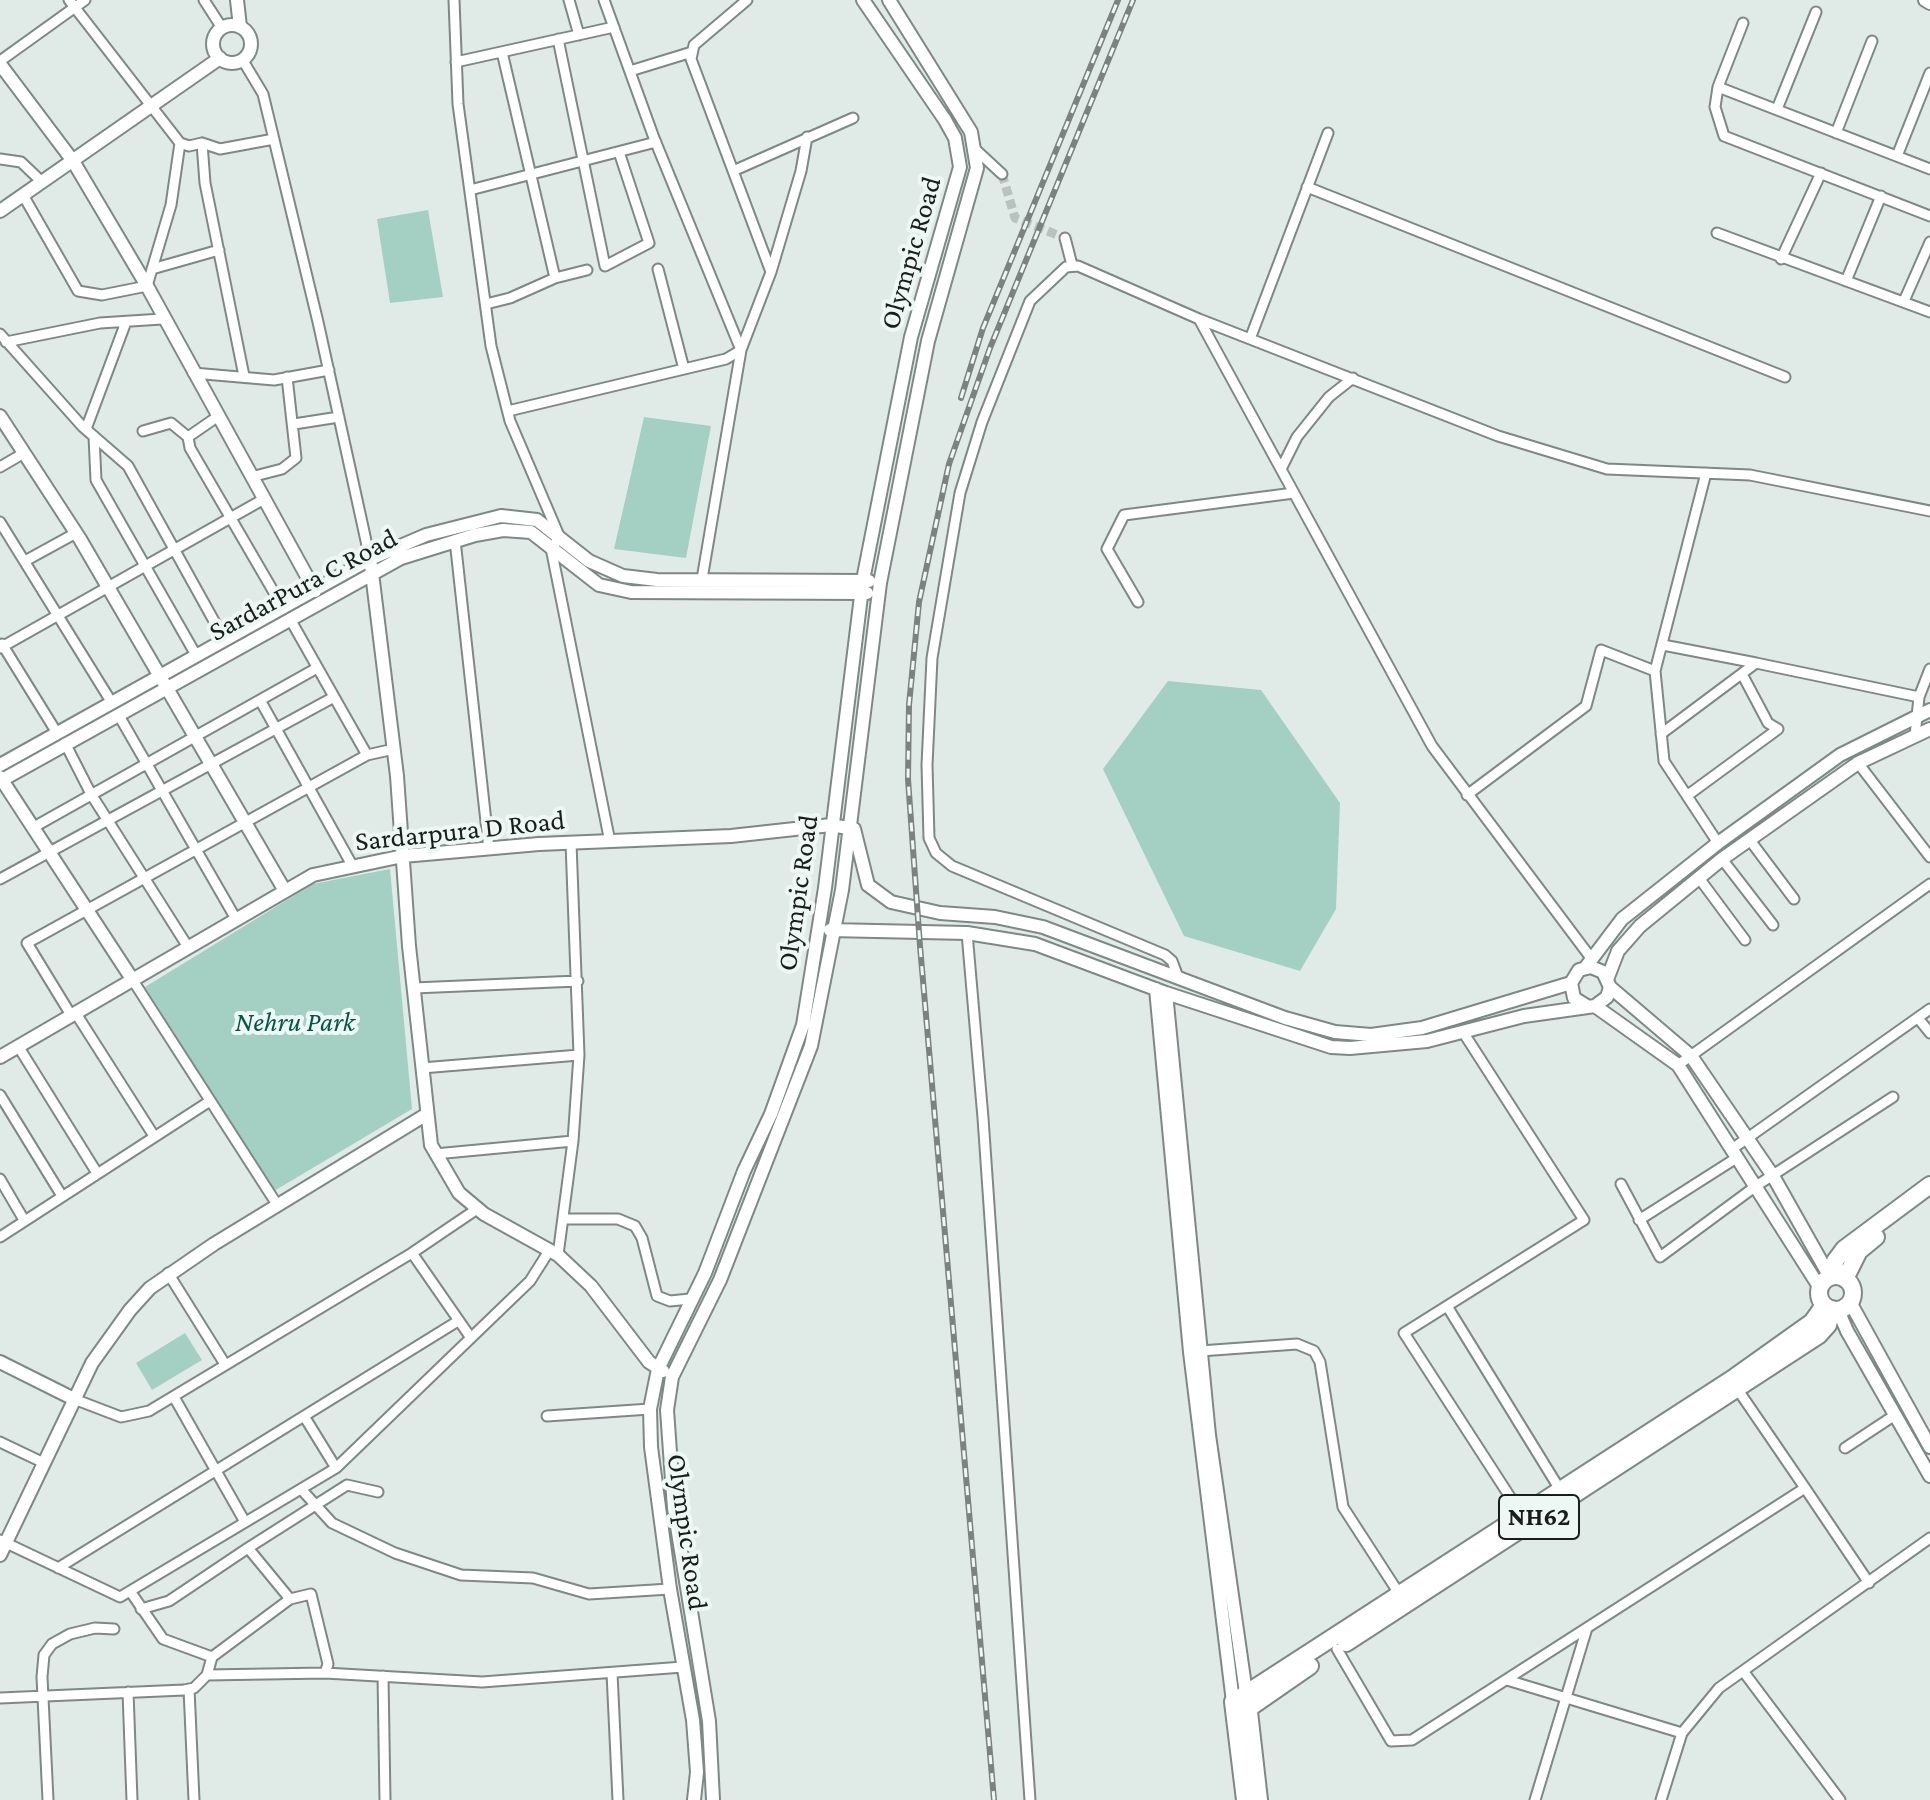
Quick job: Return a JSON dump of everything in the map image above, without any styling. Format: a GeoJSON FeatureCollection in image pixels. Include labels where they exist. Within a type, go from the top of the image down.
{"type":"FeatureCollection","features":[{"type":"Feature","properties":{"kind":"highway","name":"NH62"},"geometry":{"type":"LineString","coordinates":[[1241,1705],[1400,1595],[1738,1390],[1819,1335],[1828,1325],[1834,1293],[1835,1261],[1844,1249],[1930,1185]]}},
{"type":"Feature","properties":{"kind":"highway","name":"NH62"},"geometry":{"type":"LineString","coordinates":[[1241,1705],[1337,1649],[1525,1520],[1559,1488],[1732,1379],[1812,1322],[1834,1293],[1853,1259],[1868,1243],[1930,1199]]}},
{"type":"Feature","properties":{"kind":"highway"},"geometry":{"type":"LineString","coordinates":[[1241,1705],[1245,1800]]}},
{"type":"Feature","properties":{"kind":"highway"},"geometry":{"type":"LineString","coordinates":[[1241,1705],[1259,1800]]}},
{"type":"Feature","properties":{"kind":"street"},"geometry":{"type":"LineString","coordinates":[[85,0],[72,4],[0,62],[73,161],[147,286],[162,319],[315,591]]}},
{"type":"Feature","properties":{"kind":"street"},"geometry":{"type":"LineString","coordinates":[[204,0],[222,28]]}},
{"type":"Feature","properties":{"kind":"street"},"geometry":{"type":"LineString","coordinates":[[222,28],[213,43],[220,58],[231,62],[242,59],[251,42],[240,27],[237,0]]}},
{"type":"Feature","properties":{"kind":"street"},"geometry":{"type":"LineString","coordinates":[[454,0],[456,62],[491,346],[508,411],[556,543],[610,842]]}},
{"type":"Feature","properties":{"kind":"street"},"geometry":{"type":"LineString","coordinates":[[569,0],[579,35]]}},
{"type":"Feature","properties":{"kind":"street"},"geometry":{"type":"LineString","coordinates":[[604,0],[656,142],[741,350]]}},
{"type":"Feature","properties":{"kind":"street"},"geometry":{"type":"LineString","coordinates":[[747,0],[694,45],[693,68],[771,272]]}},
{"type":"Feature","properties":{"kind":"street","name":"Olympic Road"},"geometry":{"type":"LineString","coordinates":[[694,1800],[697,1772],[693,1720],[670,1589],[651,1447],[650,1409],[658,1369],[705,1273],[809,1026],[862,586],[911,337],[960,167],[959,150],[950,129],[863,0]]}},
{"type":"Feature","properties":{"kind":"street","name":"Olympic Road"},"geometry":{"type":"LineString","coordinates":[[713,1800],[709,1721],[685,1587],[667,1446],[667,1410],[672,1377],[720,1280],[798,1082],[809,1026],[835,930],[879,588],[928,341],[942,284],[974,189],[975,149],[971,132],[889,0]]}},
{"type":"Feature","properties":{"kind":"street"},"geometry":{"type":"LineString","coordinates":[[72,4],[180,143],[189,146],[202,143],[220,149],[274,139]]}},
{"type":"Feature","properties":{"kind":"street"},"geometry":{"type":"LineString","coordinates":[[1777,109],[1816,12]]}},
{"type":"Feature","properties":{"kind":"street"},"geometry":{"type":"LineString","coordinates":[[1743,23],[1718,87],[1715,107],[1724,136],[1930,216]]}},
{"type":"Feature","properties":{"kind":"street"},"geometry":{"type":"LineString","coordinates":[[222,28],[240,27]]}},
{"type":"Feature","properties":{"kind":"street"},"geometry":{"type":"LineString","coordinates":[[456,62],[614,27]]}},
{"type":"Feature","properties":{"kind":"street"},"geometry":{"type":"LineString","coordinates":[[558,39],[605,266],[649,243],[619,152]]}},
{"type":"Feature","properties":{"kind":"street"},"geometry":{"type":"LineString","coordinates":[[1836,133],[1872,41]]}},
{"type":"Feature","properties":{"kind":"street"},"geometry":{"type":"LineString","coordinates":[[502,52],[555,278]]}},
{"type":"Feature","properties":{"kind":"street"},"geometry":{"type":"LineString","coordinates":[[630,71],[692,52]]}},
{"type":"Feature","properties":{"kind":"street"},"geometry":{"type":"LineString","coordinates":[[0,211],[220,58]]}},
{"type":"Feature","properties":{"kind":"street"},"geometry":{"type":"LineString","coordinates":[[242,59],[263,94],[329,370],[373,572],[394,749],[422,1068],[435,1154],[459,1193],[477,1209],[554,1253],[591,1286],[658,1369],[672,1377]]}},
{"type":"Feature","properties":{"kind":"street"},"geometry":{"type":"LineString","coordinates":[[1897,156],[1930,73]]}},
{"type":"Feature","properties":{"kind":"street"},"geometry":{"type":"LineString","coordinates":[[1718,87],[1930,169]]}},
{"type":"Feature","properties":{"kind":"street"},"geometry":{"type":"LineString","coordinates":[[733,171],[853,118]]}},
{"type":"Feature","properties":{"kind":"street"},"geometry":{"type":"LineString","coordinates":[[1250,339],[1328,133]]}},
{"type":"Feature","properties":{"kind":"street"},"geometry":{"type":"LineString","coordinates":[[702,579],[741,350],[771,272],[801,171],[807,137]]}},
{"type":"Feature","properties":{"kind":"street"},"geometry":{"type":"LineString","coordinates":[[470,190],[656,142]]}},
{"type":"Feature","properties":{"kind":"street"},"geometry":{"type":"LineString","coordinates":[[147,286],[171,205],[180,143]]}},
{"type":"Feature","properties":{"kind":"street"},"geometry":{"type":"LineString","coordinates":[[202,143],[205,183],[244,376]]}},
{"type":"Feature","properties":{"kind":"street"},"geometry":{"type":"LineString","coordinates":[[975,149],[1002,174]]}},
{"type":"Feature","properties":{"kind":"street"},"geometry":{"type":"LineString","coordinates":[[0,159],[21,162],[42,182]]}},
{"type":"Feature","properties":{"kind":"street"},"geometry":{"type":"LineString","coordinates":[[1781,259],[1821,173]]}},
{"type":"Feature","properties":{"kind":"street"},"geometry":{"type":"LineString","coordinates":[[1307,187],[1785,377]]}},
{"type":"Feature","properties":{"kind":"street"},"geometry":{"type":"LineString","coordinates":[[23,195],[78,291],[102,295],[147,286]]}},
{"type":"Feature","properties":{"kind":"street"},"geometry":{"type":"LineString","coordinates":[[1846,281],[1881,196]]}},
{"type":"Feature","properties":{"kind":"street"},"geometry":{"type":"LineString","coordinates":[[1717,233],[1930,312]]}},
{"type":"Feature","properties":{"kind":"street"},"geometry":{"type":"LineString","coordinates":[[1065,238],[1072,265]]}},
{"type":"Feature","properties":{"kind":"street"},"geometry":{"type":"LineString","coordinates":[[1904,301],[1930,242]]}},
{"type":"Feature","properties":{"kind":"street"},"geometry":{"type":"LineString","coordinates":[[152,269],[219,250]]}},
{"type":"Feature","properties":{"kind":"street"},"geometry":{"type":"LineString","coordinates":[[1072,265],[1199,319],[1498,436],[1607,469],[1750,475],[1930,511]]}},
{"type":"Feature","properties":{"kind":"street"},"geometry":{"type":"LineString","coordinates":[[1072,265],[1061,271],[1030,301],[982,422],[960,493],[935,629],[930,685],[929,838],[936,853],[952,866],[1165,955],[1172,961],[1178,977]]}},
{"type":"Feature","properties":{"kind":"street"},"geometry":{"type":"LineString","coordinates":[[658,269],[684,369]]}},
{"type":"Feature","properties":{"kind":"street"},"geometry":{"type":"LineString","coordinates":[[486,304],[510,298],[555,278],[587,270]]}},
{"type":"Feature","properties":{"kind":"street"},"geometry":{"type":"LineString","coordinates":[[3,338],[100,323],[162,319]]}},
{"type":"Feature","properties":{"kind":"street"},"geometry":{"type":"LineString","coordinates":[[1199,319],[1432,746],[1588,963],[1598,968],[1609,982],[1691,1056],[1773,1176],[1895,1415],[1930,1476]]}},
{"type":"Feature","properties":{"kind":"street"},"geometry":{"type":"LineString","coordinates":[[126,322],[90,433],[96,480],[196,655]]}},
{"type":"Feature","properties":{"kind":"street"},"geometry":{"type":"LineString","coordinates":[[3,338],[90,433],[128,466],[224,639]]}},
{"type":"Feature","properties":{"kind":"street"},"geometry":{"type":"LineString","coordinates":[[508,411],[726,359],[741,350]]}},
{"type":"Feature","properties":{"kind":"street"},"geometry":{"type":"LineString","coordinates":[[193,373],[267,380],[329,370]]}},
{"type":"Feature","properties":{"kind":"street"},"geometry":{"type":"LineString","coordinates":[[251,477],[293,462],[294,424],[287,377]]}},
{"type":"Feature","properties":{"kind":"street"},"geometry":{"type":"LineString","coordinates":[[1281,469],[1297,437],[1329,397],[1353,378]]}},
{"type":"Feature","properties":{"kind":"street"},"geometry":{"type":"LineString","coordinates":[[0,416],[109,587],[285,891]]}},
{"type":"Feature","properties":{"kind":"street"},"geometry":{"type":"LineString","coordinates":[[188,437],[217,417]]}},
{"type":"Feature","properties":{"kind":"street"},"geometry":{"type":"LineString","coordinates":[[294,424],[339,417]]}},
{"type":"Feature","properties":{"kind":"street"},"geometry":{"type":"LineString","coordinates":[[143,431],[171,423],[188,437],[190,448],[229,519],[367,755]]}},
{"type":"Feature","properties":{"kind":"street"},"geometry":{"type":"LineString","coordinates":[[0,467],[24,453]]}},
{"type":"Feature","properties":{"kind":"street"},"geometry":{"type":"LineString","coordinates":[[1706,473],[1655,671],[1664,761],[1718,843]]}},
{"type":"Feature","properties":{"kind":"street"},"geometry":{"type":"LineString","coordinates":[[1138,602],[1107,549],[1124,515],[1294,493]]}},
{"type":"Feature","properties":{"kind":"street"},"geometry":{"type":"LineString","coordinates":[[188,947],[1,645],[264,499]]}},
{"type":"Feature","properties":{"kind":"street","name":"SardarPura C Road"},"geometry":{"type":"LineString","coordinates":[[164,682],[196,655],[224,639],[286,614],[315,591],[370,559],[426,535],[501,516],[537,520],[599,585],[631,592],[862,586]]}},
{"type":"Feature","properties":{"kind":"street"},"geometry":{"type":"LineString","coordinates":[[0,522],[4,537],[25,561],[59,615],[236,919]]}},
{"type":"Feature","properties":{"kind":"street","name":"SardarPura C Road"},"geometry":{"type":"LineString","coordinates":[[0,765],[61,738],[286,614],[413,553],[455,540],[518,529],[556,543],[604,571],[657,580],[702,579],[879,588]]}},
{"type":"Feature","properties":{"kind":"street"},"geometry":{"type":"LineString","coordinates":[[25,561],[76,533]]}},
{"type":"Feature","properties":{"kind":"street"},"geometry":{"type":"LineString","coordinates":[[455,540],[489,849]]}},
{"type":"Feature","properties":{"kind":"street"},"geometry":{"type":"LineString","coordinates":[[1663,645],[1919,697]]}},
{"type":"Feature","properties":{"kind":"street"},"geometry":{"type":"LineString","coordinates":[[1467,795],[1567,724],[1586,706],[1601,650],[1655,671]]}},
{"type":"Feature","properties":{"kind":"street"},"geometry":{"type":"LineString","coordinates":[[1661,734],[1756,663]]}},
{"type":"Feature","properties":{"kind":"street"},"geometry":{"type":"LineString","coordinates":[[34,827],[317,668]]}},
{"type":"Feature","properties":{"kind":"street"},"geometry":{"type":"LineString","coordinates":[[1915,736],[1919,697],[1930,669]]}},
{"type":"Feature","properties":{"kind":"street"},"geometry":{"type":"LineString","coordinates":[[1688,795],[1778,729],[1768,723],[1742,674]]}},
{"type":"Feature","properties":{"kind":"street"},"geometry":{"type":"LineString","coordinates":[[0,879],[334,697]]}},
{"type":"Feature","properties":{"kind":"street"},"geometry":{"type":"LineString","coordinates":[[260,700],[352,865]]}},
{"type":"Feature","properties":{"kind":"street"},"geometry":{"type":"LineString","coordinates":[[1930,710],[1840,755],[1718,843],[1622,919],[1588,963],[1575,973],[1571,983],[1574,998],[1591,1006],[1678,1065],[1756,1186],[1834,1293],[1930,1447]]}},
{"type":"Feature","properties":{"kind":"street"},"geometry":{"type":"LineString","coordinates":[[819,929],[967,933],[1035,944],[1161,991],[1331,1047],[1412,1042],[1524,1016],[1591,1006],[1607,997],[1618,951],[1640,926],[1722,859],[1858,763],[1930,729]]}},
{"type":"Feature","properties":{"kind":"street","name":"SardarPura C Road"},"geometry":{"type":"LineString","coordinates":[[1,779],[61,738]]}},
{"type":"Feature","properties":{"kind":"street"},"geometry":{"type":"LineString","coordinates":[[154,1136],[27,943],[367,755],[394,749]]}},
{"type":"Feature","properties":{"kind":"street"},"geometry":{"type":"LineString","coordinates":[[1858,763],[1930,857]]}},
{"type":"Feature","properties":{"kind":"street"},"geometry":{"type":"LineString","coordinates":[[1,779],[278,1206]]}},
{"type":"Feature","properties":{"kind":"street"},"geometry":{"type":"LineString","coordinates":[[848,825],[858,836],[868,885],[891,902],[1043,927],[1315,1027],[1371,1035],[1458,1020],[1571,983]]}},
{"type":"Feature","properties":{"kind":"street","name":"Sardarpura D Road"},"geometry":{"type":"LineString","coordinates":[[0,1057],[313,875],[403,856],[571,843],[731,836],[848,825]]}},
{"type":"Feature","properties":{"kind":"street"},"geometry":{"type":"LineString","coordinates":[[1749,839],[1794,899]]}},
{"type":"Feature","properties":{"kind":"street"},"geometry":{"type":"LineString","coordinates":[[427,1114],[168,1273],[130,1310],[92,1363],[2,1546],[120,1597],[336,1468],[530,1281],[554,1253],[563,1219],[573,1141],[579,1055],[571,843]]}},
{"type":"Feature","properties":{"kind":"street"},"geometry":{"type":"LineString","coordinates":[[1722,859],[1773,925]]}},
{"type":"Feature","properties":{"kind":"street"},"geometry":{"type":"LineString","coordinates":[[1699,878],[1745,940]]}},
{"type":"Feature","properties":{"kind":"street"},"geometry":{"type":"LineString","coordinates":[[1678,1065],[1930,884]]}},
{"type":"Feature","properties":{"kind":"street"},"geometry":{"type":"LineString","coordinates":[[967,933],[983,1118],[1030,1800]]}},
{"type":"Feature","properties":{"kind":"street"},"geometry":{"type":"LineString","coordinates":[[414,988],[578,981]]}},
{"type":"Feature","properties":{"kind":"street"},"geometry":{"type":"LineString","coordinates":[[1185,998],[1192,983]]}},
{"type":"Feature","properties":{"kind":"street"},"geometry":{"type":"LineString","coordinates":[[1161,991],[1241,1705]]}},
{"type":"Feature","properties":{"kind":"street"},"geometry":{"type":"LineString","coordinates":[[1161,991],[1181,1264],[1241,1705]]}},
{"type":"Feature","properties":{"kind":"street"},"geometry":{"type":"LineString","coordinates":[[1639,1220],[1735,1153],[1747,1138],[1930,1009]]}},
{"type":"Feature","properties":{"kind":"street"},"geometry":{"type":"LineString","coordinates":[[1918,1018],[1930,1033]]}},
{"type":"Feature","properties":{"kind":"street"},"geometry":{"type":"LineString","coordinates":[[1463,1032],[1584,1220],[1404,1333],[1525,1520]]}},
{"type":"Feature","properties":{"kind":"street"},"geometry":{"type":"LineString","coordinates":[[18,1046],[97,1173]]}},
{"type":"Feature","properties":{"kind":"street"},"geometry":{"type":"LineString","coordinates":[[422,1068],[579,1055]]}},
{"type":"Feature","properties":{"kind":"street"},"geometry":{"type":"LineString","coordinates":[[0,1095],[62,1196]]}},
{"type":"Feature","properties":{"kind":"street"},"geometry":{"type":"LineString","coordinates":[[1621,1184],[1660,1257],[1756,1186],[1893,1097]]}},
{"type":"Feature","properties":{"kind":"street"},"geometry":{"type":"LineString","coordinates":[[0,1237],[210,1101]]}},
{"type":"Feature","properties":{"kind":"street"},"geometry":{"type":"LineString","coordinates":[[435,1154],[573,1141]]}},
{"type":"Feature","properties":{"kind":"street"},"geometry":{"type":"LineString","coordinates":[[0,1179],[24,1220]]}},
{"type":"Feature","properties":{"kind":"street"},"geometry":{"type":"LineString","coordinates":[[0,1362],[74,1399],[121,1417],[139,1415],[412,1253],[477,1209]]}},
{"type":"Feature","properties":{"kind":"street"},"geometry":{"type":"LineString","coordinates":[[563,1219],[618,1219],[635,1226],[642,1238],[657,1296],[670,1301],[690,1299]]}},
{"type":"Feature","properties":{"kind":"street"},"geometry":{"type":"LineString","coordinates":[[412,1253],[471,1338]]}},
{"type":"Feature","properties":{"kind":"street"},"geometry":{"type":"LineString","coordinates":[[168,1273],[223,1361]]}},
{"type":"Feature","properties":{"kind":"street"},"geometry":{"type":"LineString","coordinates":[[1447,1306],[1559,1488]]}},
{"type":"Feature","properties":{"kind":"street"},"geometry":{"type":"LineString","coordinates":[[58,1568],[458,1321]]}},
{"type":"Feature","properties":{"kind":"street"},"geometry":{"type":"LineString","coordinates":[[1200,1351],[1297,1344],[1314,1351],[1320,1362],[1343,1507],[1400,1595]]}},
{"type":"Feature","properties":{"kind":"street"},"geometry":{"type":"LineString","coordinates":[[1738,1390],[1869,1583]]}},
{"type":"Feature","properties":{"kind":"street"},"geometry":{"type":"LineString","coordinates":[[174,1397],[245,1522]]}},
{"type":"Feature","properties":{"kind":"street"},"geometry":{"type":"LineString","coordinates":[[547,1416],[650,1409]]}},
{"type":"Feature","properties":{"kind":"street"},"geometry":{"type":"LineString","coordinates":[[1845,1448],[1895,1415]]}},
{"type":"Feature","properties":{"kind":"street"},"geometry":{"type":"LineString","coordinates":[[304,1416],[336,1468]]}},
{"type":"Feature","properties":{"kind":"street"},"geometry":{"type":"LineString","coordinates":[[0,1442],[44,1463]]}},
{"type":"Feature","properties":{"kind":"street"},"geometry":{"type":"LineString","coordinates":[[141,1609],[169,1601],[347,1485],[378,1492]]}},
{"type":"Feature","properties":{"kind":"street"},"geometry":{"type":"LineString","coordinates":[[1337,1649],[1387,1734],[1396,1743],[1412,1740],[1805,1488]]}},
{"type":"Feature","properties":{"kind":"street"},"geometry":{"type":"LineString","coordinates":[[301,1489],[332,1523],[395,1553],[474,1578],[533,1578],[589,1594],[670,1589]]}},
{"type":"Feature","properties":{"kind":"street"},"geometry":{"type":"LineString","coordinates":[[1661,1800],[1682,1733],[1719,1688],[1930,1538]]}},
{"type":"Feature","properties":{"kind":"street"},"geometry":{"type":"LineString","coordinates":[[248,1548],[290,1599]]}},
{"type":"Feature","properties":{"kind":"street"},"geometry":{"type":"LineString","coordinates":[[130,1591],[163,1639],[212,1657]]}},
{"type":"Feature","properties":{"kind":"street"},"geometry":{"type":"LineString","coordinates":[[0,1698],[189,1689],[207,1675],[212,1657],[290,1599],[311,1594],[328,1664],[325,1673]]}},
{"type":"Feature","properties":{"kind":"street"},"geometry":{"type":"LineString","coordinates":[[1535,1800],[1587,1628]]}},
{"type":"Feature","properties":{"kind":"street"},"geometry":{"type":"LineString","coordinates":[[48,1800],[43,1662],[52,1644],[86,1630],[114,1629]]}},
{"type":"Feature","properties":{"kind":"street"},"geometry":{"type":"LineString","coordinates":[[207,1675],[325,1673],[482,1682],[683,1667]]}},
{"type":"Feature","properties":{"kind":"street"},"geometry":{"type":"LineString","coordinates":[[1743,1671],[1840,1800]]}},
{"type":"Feature","properties":{"kind":"street"},"geometry":{"type":"LineString","coordinates":[[612,1673],[618,1800]]}},
{"type":"Feature","properties":{"kind":"street"},"geometry":{"type":"LineString","coordinates":[[383,1676],[385,1800]]}},
{"type":"Feature","properties":{"kind":"street"},"geometry":{"type":"LineString","coordinates":[[1507,1680],[1682,1733]]}},
{"type":"Feature","properties":{"kind":"street"},"geometry":{"type":"LineString","coordinates":[[189,1689],[194,1800]]}},
{"type":"Feature","properties":{"kind":"street"},"geometry":{"type":"LineString","coordinates":[[128,1692],[132,1800]]}},
{"type":"Feature","properties":{"kind":"green space"},"geometry":{"type":"Polygon","coordinates":[[[428,210],[443,297],[390,303],[377,219],[428,210]]]}},
{"type":"Feature","properties":{"kind":"green space"},"geometry":{"type":"Polygon","coordinates":[[[644,417],[711,426],[686,558],[614,549],[644,417]]]}},
{"type":"Feature","properties":{"kind":"green space"},"geometry":{"type":"Polygon","coordinates":[[[1168,681],[1261,690],[1340,803],[1336,909],[1300,971],[1184,936],[1103,769],[1168,681]]]}},
{"type":"Feature","properties":{"kind":"green space","name":"Nehru Park"},"geometry":{"type":"Polygon","coordinates":[[[390,869],[412,1109],[274,1191],[145,987],[313,884],[390,869]]]}},
{"type":"Feature","properties":{"kind":"green space"},"geometry":{"type":"Polygon","coordinates":[[[185,1333],[202,1360],[152,1390],[136,1363],[185,1333]]]}},
{"type":"Feature","properties":{"kind":"tunnel"},"geometry":{"type":"LineString","coordinates":[[1002,174],[1015,218],[1065,238]]}},
{"type":"Feature","properties":{"kind":"railway"},"geometry":{"type":"LineString","coordinates":[[961,398],[983,328],[1118,0]]}},
{"type":"Feature","properties":{"kind":"railway"},"geometry":{"type":"LineString","coordinates":[[994,1800],[920,946],[908,779],[909,705],[919,602],[949,464],[990,348],[1133,0]]}}]}
